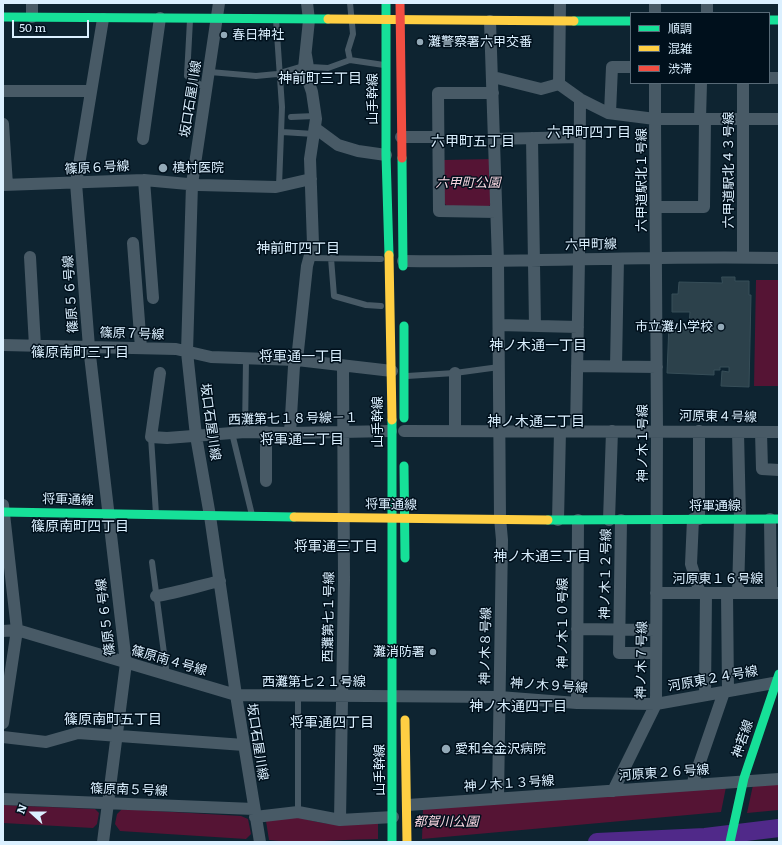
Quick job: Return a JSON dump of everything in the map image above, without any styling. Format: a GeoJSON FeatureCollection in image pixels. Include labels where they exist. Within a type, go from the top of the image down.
{"type":"FeatureCollection","features":[{"type":"Feature","properties":{"kind":"street"},"geometry":{"type":"LineString","coordinates":[[32,3],[32,17]]}},
{"type":"Feature","properties":{"kind":"street","name":"坂口石屋川線"},"geometry":{"type":"LineString","coordinates":[[219,3],[218,19],[192,184],[187,352],[196,436],[210,516],[254,813],[260,842]]}},
{"type":"Feature","properties":{"kind":"street"},"geometry":{"type":"LineString","coordinates":[[290,433],[294,366],[297,360],[309,258],[313,244],[310,159],[315,131],[315,116],[312,92],[304,66],[309,20],[307,3]]}},
{"type":"Feature","properties":{"kind":"street","name":"山手幹線"},"geometry":{"type":"LineString","coordinates":[[386,3],[386,155],[392,371],[391,518],[408,805],[407,841]]}},
{"type":"Feature","properties":{"kind":"street"},"geometry":{"type":"LineString","coordinates":[[400,3],[403,276]]}},
{"type":"Feature","properties":{"kind":"street"},"geometry":{"type":"LineString","coordinates":[[493,77],[541,89],[559,84],[560,3]]}},
{"type":"Feature","properties":{"kind":"street"},"geometry":{"type":"LineString","coordinates":[[3,17],[490,22],[560,20],[630,21]]}},
{"type":"Feature","properties":{"kind":"street"},"geometry":{"type":"LineString","coordinates":[[143,139],[160,18]]}},
{"type":"Feature","properties":{"kind":"street","name":"篠原５６号線"},"geometry":{"type":"LineString","coordinates":[[102,19],[76,184],[89,347],[126,664],[103,839]]}},
{"type":"Feature","properties":{"kind":"street","name":"神ノ木８号線"},"geometry":{"type":"LineString","coordinates":[[490,22],[498,262],[500,518],[502,540],[498,798]]}},
{"type":"Feature","properties":{"kind":"street"},"geometry":{"type":"LineString","coordinates":[[610,113],[612,67],[630,67]]}},
{"type":"Feature","properties":{"kind":"street","name":"六甲道駅北１号線"},"geometry":{"type":"LineString","coordinates":[[559,84],[580,100],[610,113],[655,119],[657,366]]}},
{"type":"Feature","properties":{"kind":"street"},"geometry":{"type":"LineString","coordinates":[[655,84],[655,119],[779,120]]}},
{"type":"Feature","properties":{"kind":"street"},"geometry":{"type":"LineString","coordinates":[[656,207],[704,207],[701,84]]}},
{"type":"Feature","properties":{"kind":"street","name":"六甲道駅北４３号線"},"geometry":{"type":"LineString","coordinates":[[743,84],[743,258]]}},
{"type":"Feature","properties":{"kind":"street"},"geometry":{"type":"LineString","coordinates":[[3,91],[91,91]]}},
{"type":"Feature","properties":{"kind":"street"},"geometry":{"type":"LineString","coordinates":[[493,93],[438,93],[439,211],[496,212]]}},
{"type":"Feature","properties":{"kind":"street"},"geometry":{"type":"LineString","coordinates":[[576,431],[580,100]]}},
{"type":"Feature","properties":{"kind":"street"},"geometry":{"type":"LineString","coordinates":[[3,124],[5,185]]}},
{"type":"Feature","properties":{"kind":"street"},"geometry":{"type":"LineString","coordinates":[[315,131],[338,145],[358,151],[386,155]]}},
{"type":"Feature","properties":{"kind":"street"},"geometry":{"type":"LineString","coordinates":[[401,137],[438,137]]}},
{"type":"Feature","properties":{"kind":"street"},"geometry":{"type":"LineString","coordinates":[[494,139],[580,137]]}},
{"type":"Feature","properties":{"kind":"street"},"geometry":{"type":"LineString","coordinates":[[532,138],[535,326]]}},
{"type":"Feature","properties":{"kind":"street","name":"篠原６号線"},"geometry":{"type":"LineString","coordinates":[[5,185],[76,184],[144,180],[192,184],[280,186],[311,179]]}},
{"type":"Feature","properties":{"kind":"street"},"geometry":{"type":"LineString","coordinates":[[144,180],[153,298]]}},
{"type":"Feature","properties":{"kind":"street"},"geometry":{"type":"LineString","coordinates":[[133,243],[141,348]]}},
{"type":"Feature","properties":{"kind":"street"},"geometry":{"type":"LineString","coordinates":[[30,257],[35,346]]}},
{"type":"Feature","properties":{"kind":"street","name":"六甲町線"},"geometry":{"type":"LineString","coordinates":[[403,261],[498,262],[579,259],[779,258]]}},
{"type":"Feature","properties":{"kind":"street"},"geometry":{"type":"LineString","coordinates":[[616,366],[618,259]]}},
{"type":"Feature","properties":{"kind":"street","name":"山手幹線"},"geometry":{"type":"LineString","coordinates":[[404,315],[404,435]]}},
{"type":"Feature","properties":{"kind":"street"},"geometry":{"type":"LineString","coordinates":[[499,325],[578,327]]}},
{"type":"Feature","properties":{"kind":"street","name":"篠原７号線"},"geometry":{"type":"LineString","coordinates":[[3,345],[176,349],[210,356],[246,359],[297,360],[392,371]]}},
{"type":"Feature","properties":{"kind":"street","name":"西灘第七１号線"},"geometry":{"type":"LineString","coordinates":[[340,820],[343,366]]}},
{"type":"Feature","properties":{"kind":"street"},"geometry":{"type":"LineString","coordinates":[[577,366],[657,366]]}},
{"type":"Feature","properties":{"kind":"street","name":"神ノ木１号線"},"geometry":{"type":"LineString","coordinates":[[657,366],[657,519]]}},
{"type":"Feature","properties":{"kind":"street"},"geometry":{"type":"LineString","coordinates":[[151,437],[160,373]]}},
{"type":"Feature","properties":{"kind":"street"},"geometry":{"type":"LineString","coordinates":[[455,373],[455,431]]}},
{"type":"Feature","properties":{"kind":"street","name":"河原東４号線"},"geometry":{"type":"LineString","coordinates":[[404,435],[455,431],[500,430],[779,432]]}},
{"type":"Feature","properties":{"kind":"street","name":"西灘第七１８号線－１"},"geometry":{"type":"LineString","coordinates":[[151,437],[167,438],[245,432],[290,433],[391,431]]}},
{"type":"Feature","properties":{"kind":"street"},"geometry":{"type":"LineString","coordinates":[[558,520],[560,431]]}},
{"type":"Feature","properties":{"kind":"street","name":"神ノ木１２号線"},"geometry":{"type":"LineString","coordinates":[[612,431],[620,630],[619,653],[656,653]]}},
{"type":"Feature","properties":{"kind":"street"},"geometry":{"type":"LineString","coordinates":[[699,431],[696,519],[691,564],[703,593],[705,695]]}},
{"type":"Feature","properties":{"kind":"street"},"geometry":{"type":"LineString","coordinates":[[266,432],[266,481]]}},
{"type":"Feature","properties":{"kind":"street"},"geometry":{"type":"LineString","coordinates":[[692,785],[726,692],[732,593],[740,519],[738,432]]}},
{"type":"Feature","properties":{"kind":"street"},"geometry":{"type":"LineString","coordinates":[[761,432],[762,470],[779,470]]}},
{"type":"Feature","properties":{"kind":"street","name":"山手幹線"},"geometry":{"type":"LineString","coordinates":[[404,454],[405,569]]}},
{"type":"Feature","properties":{"kind":"street"},"geometry":{"type":"LineString","coordinates":[[3,509],[17,630],[3,723]]}},
{"type":"Feature","properties":{"kind":"street","name":"将軍通線"},"geometry":{"type":"LineString","coordinates":[[3,509],[109,515],[253,517],[500,518],[558,520],[774,519]]}},
{"type":"Feature","properties":{"kind":"street","name":"神ノ木７号線"},"geometry":{"type":"LineString","coordinates":[[613,791],[656,704],[657,519]]}},
{"type":"Feature","properties":{"kind":"street"},"geometry":{"type":"LineString","coordinates":[[774,519],[775,593]]}},
{"type":"Feature","properties":{"kind":"street","name":"神ノ木１０号線"},"geometry":{"type":"LineString","coordinates":[[577,703],[578,520]]}},
{"type":"Feature","properties":{"kind":"street"},"geometry":{"type":"LineString","coordinates":[[156,596],[173,594],[186,588],[220,581]]}},
{"type":"Feature","properties":{"kind":"street","name":"河原東１６号線"},"geometry":{"type":"LineString","coordinates":[[656,593],[775,593]]}},
{"type":"Feature","properties":{"kind":"street"},"geometry":{"type":"LineString","coordinates":[[577,629],[656,630]]}},
{"type":"Feature","properties":{"kind":"street","name":"篠原南４号線"},"geometry":{"type":"LineString","coordinates":[[3,631],[17,630],[126,664],[236,695]]}},
{"type":"Feature","properties":{"kind":"street","name":"河原東２４号線"},"geometry":{"type":"LineString","coordinates":[[656,704],[726,692],[778,680]]}},
{"type":"Feature","properties":{"kind":"street","name":"神若線"},"geometry":{"type":"LineString","coordinates":[[730,842],[734,814],[742,782],[778,680]]}},
{"type":"Feature","properties":{"kind":"street","name":"山手幹線"},"geometry":{"type":"LineString","coordinates":[[392,841],[401,693]]}},
{"type":"Feature","properties":{"kind":"street","name":"西灘第七２１号線"},"geometry":{"type":"LineString","coordinates":[[236,695],[342,696],[401,693]]}},
{"type":"Feature","properties":{"kind":"street","name":"神ノ木９号線"},"geometry":{"type":"LineString","coordinates":[[401,693],[499,697],[577,703],[656,704]]}},
{"type":"Feature","properties":{"kind":"street"},"geometry":{"type":"LineString","coordinates":[[3,737],[46,742],[78,732],[116,737],[244,745]]}},
{"type":"Feature","properties":{"kind":"street","name":"河原東２６号線"},"geometry":{"type":"LineString","coordinates":[[613,791],[779,779]]}},
{"type":"Feature","properties":{"kind":"street","name":"神ノ木１３号線"},"geometry":{"type":"LineString","coordinates":[[408,805],[613,791]]}},
{"type":"Feature","properties":{"kind":"street","name":"篠原南５号線"},"geometry":{"type":"LineString","coordinates":[[3,798],[107,803],[254,813],[298,812],[340,820],[393,817]]}},
{"type":"Feature","properties":{"kind":"lane"},"geometry":{"type":"LineString","coordinates":[[350,3],[353,34],[348,50],[350,60]]}},
{"type":"Feature","properties":{"kind":"lane"},"geometry":{"type":"LineString","coordinates":[[190,18],[187,76],[207,89]]}},
{"type":"Feature","properties":{"kind":"lane"},"geometry":{"type":"LineString","coordinates":[[276,20],[282,107],[280,186]]}},
{"type":"Feature","properties":{"kind":"lane"},"geometry":{"type":"LineString","coordinates":[[306,44],[308,47],[311,67],[328,68],[350,60],[386,65]]}},
{"type":"Feature","properties":{"kind":"lane"},"geometry":{"type":"LineString","coordinates":[[210,72],[256,76],[279,73],[304,66]]}},
{"type":"Feature","properties":{"kind":"lane"},"geometry":{"type":"LineString","coordinates":[[291,117],[315,116]]}},
{"type":"Feature","properties":{"kind":"lane"},"geometry":{"type":"LineString","coordinates":[[282,132],[315,131]]}},
{"type":"Feature","properties":{"kind":"lane"},"geometry":{"type":"LineString","coordinates":[[309,258],[381,259]]}},
{"type":"Feature","properties":{"kind":"lane"},"geometry":{"type":"LineString","coordinates":[[331,258],[334,296],[366,305],[381,306]]}},
{"type":"Feature","properties":{"kind":"lane"},"geometry":{"type":"LineString","coordinates":[[245,432],[246,359]]}},
{"type":"Feature","properties":{"kind":"lane"},"geometry":{"type":"LineString","coordinates":[[405,376],[455,373],[499,367]]}},
{"type":"Feature","properties":{"kind":"lane"},"geometry":{"type":"LineString","coordinates":[[232,433],[253,517]]}},
{"type":"Feature","properties":{"kind":"lane"},"geometry":{"type":"LineString","coordinates":[[151,437],[156,515]]}},
{"type":"Feature","properties":{"kind":"lane"},"geometry":{"type":"LineString","coordinates":[[152,562],[167,676]]}},
{"type":"Feature","properties":{"kind":"lane"},"geometry":{"type":"LineString","coordinates":[[298,696],[298,812]]}},
{"type":"Feature","properties":{"kind":"green space","name":"六甲町公園"},"geometry":{"type":"Polygon","coordinates":[[[493,159],[494,203],[487,207],[448,207],[443,202],[443,160],[493,159]]]}},
{"type":"Feature","properties":{"kind":"green space"},"geometry":{"type":"Polygon","coordinates":[[[756,280],[779,280],[779,386],[754,386],[756,280]]]}},
{"type":"Feature","properties":{"kind":"green space"},"geometry":{"type":"Polygon","coordinates":[[[779,783],[779,810],[747,813],[753,785],[779,783]]]}},
{"type":"Feature","properties":{"kind":"green space","name":"都賀川公園"},"geometry":{"type":"Polygon","coordinates":[[[726,787],[721,812],[422,839],[423,809],[726,787]]]}},
{"type":"Feature","properties":{"kind":"green space"},"geometry":{"type":"Polygon","coordinates":[[[3,805],[95,809],[99,813],[97,824],[93,828],[3,823],[3,805]]]}},
{"type":"Feature","properties":{"kind":"green space"},"geometry":{"type":"Polygon","coordinates":[[[122,809],[241,816],[248,819],[251,834],[246,839],[120,831],[115,824],[117,814],[122,809]]]}},
{"type":"Feature","properties":{"kind":"green space","name":"都賀川公園"},"geometry":{"type":"Polygon","coordinates":[[[297,816],[307,820],[327,824],[378,822],[378,839],[310,841],[269,840],[266,821],[297,816]]]}},
{"type":"Feature","properties":{"kind":"building"},"geometry":{"type":"Polygon","coordinates":[[[722,277],[735,277],[735,281],[749,281],[749,295],[751,295],[749,387],[721,386],[722,371],[729,372],[729,367],[720,367],[720,370],[714,370],[714,375],[667,373],[669,324],[689,325],[690,312],[672,312],[672,294],[678,294],[679,282],[722,283],[722,277]]]}},
{"type":"Feature","properties":{"kind":"waterway"},"geometry":{"type":"LineString","coordinates":[[597,842],[705,837],[779,828]]}},
{"type":"Feature","properties":{"kind":"traffic: fast"},"geometry":{"type":"LineString","coordinates":[[386,3],[386,155],[389,255]]}},
{"type":"Feature","properties":{"kind":"traffic: fast"},"geometry":{"type":"LineString","coordinates":[[3,17],[328,19]]}},
{"type":"Feature","properties":{"kind":"traffic: fast"},"geometry":{"type":"LineString","coordinates":[[770,20],[779,20]]}},
{"type":"Feature","properties":{"kind":"traffic: fast"},"geometry":{"type":"LineString","coordinates":[[574,21],[630,21]]}},
{"type":"Feature","properties":{"kind":"traffic: fast"},"geometry":{"type":"LineString","coordinates":[[402,158],[403,266]]}},
{"type":"Feature","properties":{"kind":"traffic: fast"},"geometry":{"type":"LineString","coordinates":[[404,326],[404,418]]}},
{"type":"Feature","properties":{"kind":"traffic: fast"},"geometry":{"type":"LineString","coordinates":[[392,420],[392,842]]}},
{"type":"Feature","properties":{"kind":"traffic: fast"},"geometry":{"type":"LineString","coordinates":[[404,466],[405,558]]}},
{"type":"Feature","properties":{"kind":"traffic: fast"},"geometry":{"type":"LineString","coordinates":[[3,512],[294,517]]}},
{"type":"Feature","properties":{"kind":"traffic: fast"},"geometry":{"type":"LineString","coordinates":[[548,520],[779,519]]}},
{"type":"Feature","properties":{"kind":"traffic: fast"},"geometry":{"type":"LineString","coordinates":[[730,842],[744,778],[779,674]]}},
{"type":"Feature","properties":{"kind":"traffic: slow"},"geometry":{"type":"LineString","coordinates":[[328,19],[574,21]]}},
{"type":"Feature","properties":{"kind":"traffic: slow"},"geometry":{"type":"LineString","coordinates":[[389,255],[392,420]]}},
{"type":"Feature","properties":{"kind":"traffic: slow"},"geometry":{"type":"LineString","coordinates":[[294,517],[548,520]]}},
{"type":"Feature","properties":{"kind":"traffic: slow"},"geometry":{"type":"LineString","coordinates":[[405,720],[407,842]]}},
{"type":"Feature","properties":{"kind":"traffic: jam"},"geometry":{"type":"LineString","coordinates":[[400,3],[402,158]]}},
{"type":"Feature","properties":{"kind":"place","name":"春日神社"},"geometry":{"type":"Point","coordinates":[224,35]}},
{"type":"Feature","properties":{"kind":"place","name":"灘警察署六甲交番"},"geometry":{"type":"Point","coordinates":[420,42]}},
{"type":"Feature","properties":{"kind":"place","name":"槙村医院"},"geometry":{"type":"Point","coordinates":[163,168]}},
{"type":"Feature","properties":{"kind":"place","name":"市立灘小学校"},"geometry":{"type":"Point","coordinates":[721,327]}},
{"type":"Feature","properties":{"kind":"place","name":"灘消防署"},"geometry":{"type":"Point","coordinates":[433,652]}},
{"type":"Feature","properties":{"kind":"place","name":"愛和会金沢病院"},"geometry":{"type":"Point","coordinates":[446,749]}},
{"type":"Feature","properties":{"kind":"district","name":"神前町三丁目"},"geometry":{"type":"Point","coordinates":[320,79]}},
{"type":"Feature","properties":{"kind":"district","name":"六甲町四丁目"},"geometry":{"type":"Point","coordinates":[589,133]}},
{"type":"Feature","properties":{"kind":"district","name":"六甲町五丁目"},"geometry":{"type":"Point","coordinates":[473,142]}},
{"type":"Feature","properties":{"kind":"district","name":"神前町四丁目"},"geometry":{"type":"Point","coordinates":[298,249]}},
{"type":"Feature","properties":{"kind":"district","name":"神ノ木通一丁目"},"geometry":{"type":"Point","coordinates":[538,346]}},
{"type":"Feature","properties":{"kind":"district","name":"篠原南町三丁目"},"geometry":{"type":"Point","coordinates":[80,353]}},
{"type":"Feature","properties":{"kind":"district","name":"将軍通一丁目"},"geometry":{"type":"Point","coordinates":[301,357]}},
{"type":"Feature","properties":{"kind":"district","name":"神ノ木通二丁目"},"geometry":{"type":"Point","coordinates":[536,422]}},
{"type":"Feature","properties":{"kind":"district","name":"将軍通二丁目"},"geometry":{"type":"Point","coordinates":[302,440]}},
{"type":"Feature","properties":{"kind":"district","name":"篠原南町四丁目"},"geometry":{"type":"Point","coordinates":[80,527]}},
{"type":"Feature","properties":{"kind":"district","name":"将軍通三丁目"},"geometry":{"type":"Point","coordinates":[336,547]}},
{"type":"Feature","properties":{"kind":"district","name":"神ノ木通三丁目"},"geometry":{"type":"Point","coordinates":[542,557]}},
{"type":"Feature","properties":{"kind":"district","name":"神ノ木通四丁目"},"geometry":{"type":"Point","coordinates":[518,707]}},
{"type":"Feature","properties":{"kind":"district","name":"篠原南町五丁目"},"geometry":{"type":"Point","coordinates":[113,720]}},
{"type":"Feature","properties":{"kind":"district","name":"将軍通四丁目"},"geometry":{"type":"Point","coordinates":[332,723]}}]}
